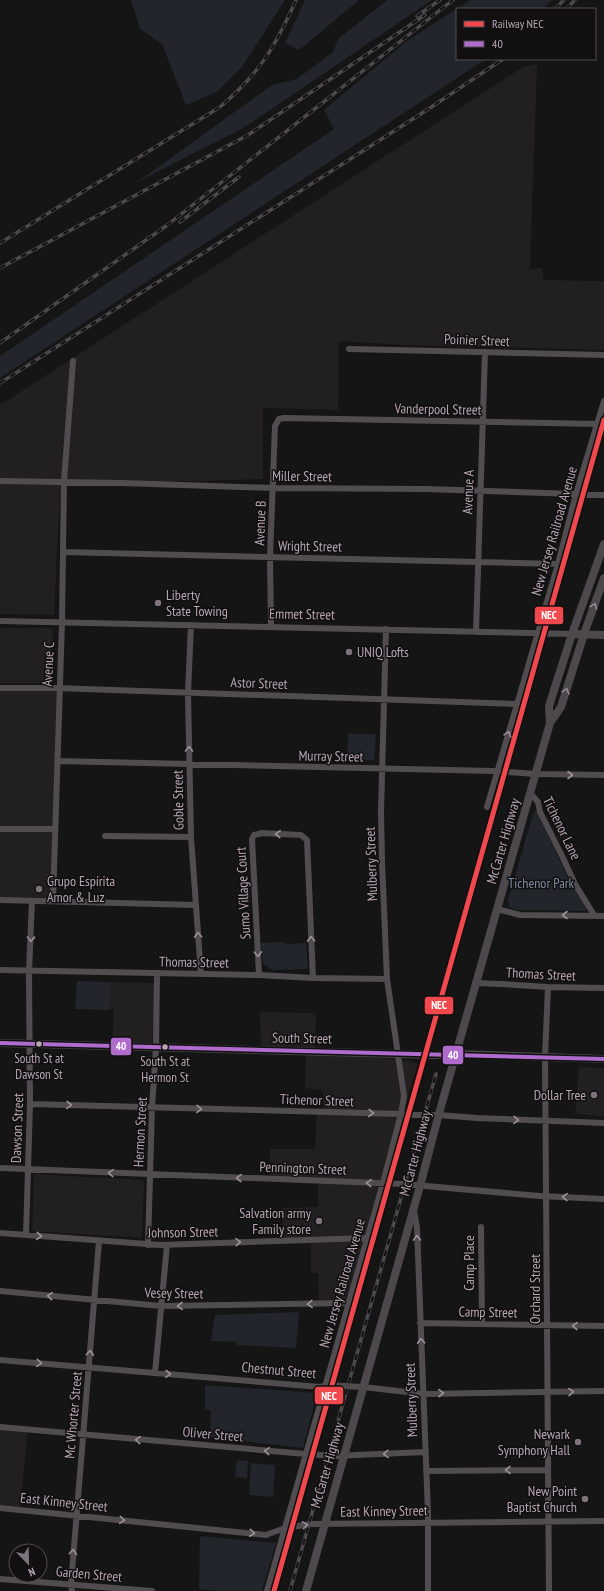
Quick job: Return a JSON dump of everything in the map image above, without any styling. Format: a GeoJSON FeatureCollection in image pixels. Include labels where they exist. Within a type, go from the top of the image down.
{"type":"FeatureCollection","features":[{"type":"Feature","properties":{"kind":"main road","name":"McCarter Highway"},"geometry":{"type":"LineString","coordinates":[[306,1591],[362,1387],[420,1186],[438,1115],[531,794],[550,723],[549,706],[572,634],[604,544]]}},
{"type":"Feature","properties":{"kind":"main road","name":"McCarter Highway"},"geometry":{"type":"LineString","coordinates":[[550,723],[561,707],[584,634],[604,578]]}},
{"type":"Feature","properties":{"kind":"main road","name":"Emmet Street"},"geometry":{"type":"LineString","coordinates":[[572,634],[604,635]]}},
{"type":"Feature","properties":{"kind":"main road","name":"South Street"},"geometry":{"type":"LineString","coordinates":[[0,1043],[397,1054],[456,1054],[604,1060]]}},
{"type":"Feature","properties":{"kind":"street","name":"Poinier Street"},"geometry":{"type":"LineString","coordinates":[[349,349],[604,355]]}},
{"type":"Feature","properties":{"kind":"street","name":"Avenue A"},"geometry":{"type":"LineString","coordinates":[[476,632],[484,352]]}},
{"type":"Feature","properties":{"kind":"street","name":"Avenue C"},"geometry":{"type":"LineString","coordinates":[[53,901],[62,622],[64,482],[73,360]]}},
{"type":"Feature","properties":{"kind":"street","name":"New Jersey Railroad Avenue"},"geometry":{"type":"LineString","coordinates":[[487,806],[604,401]]}},
{"type":"Feature","properties":{"kind":"street","name":"Vanderpool Street"},"geometry":{"type":"LineString","coordinates":[[278,420],[284,418],[598,424]]}},
{"type":"Feature","properties":{"kind":"street","name":"Avenue B"},"geometry":{"type":"LineString","coordinates":[[271,626],[270,557],[275,426],[278,420]]}},
{"type":"Feature","properties":{"kind":"street","name":"Miller Street"},"geometry":{"type":"LineString","coordinates":[[0,481],[273,488],[426,489],[604,495]]}},
{"type":"Feature","properties":{"kind":"street","name":"Wright Street"},"geometry":{"type":"LineString","coordinates":[[63,552],[558,564]]}},
{"type":"Feature","properties":{"kind":"street","name":"Emmet Street"},"geometry":{"type":"LineString","coordinates":[[0,621],[572,634]]}},
{"type":"Feature","properties":{"kind":"street","name":"Goble Street"},"geometry":{"type":"LineString","coordinates":[[191,625],[188,693],[191,837],[201,974]]}},
{"type":"Feature","properties":{"kind":"street","name":"Mulberry Street"},"geometry":{"type":"LineString","coordinates":[[386,630],[381,831],[387,979],[404,1096]]}},
{"type":"Feature","properties":{"kind":"street","name":"Astor Street"},"geometry":{"type":"LineString","coordinates":[[0,688],[59,688],[517,704]]}},
{"type":"Feature","properties":{"kind":"street","name":"Murray Street"},"geometry":{"type":"LineString","coordinates":[[57,761],[382,768],[604,775]]}},
{"type":"Feature","properties":{"kind":"street","name":"Tichenor Lane"},"geometry":{"type":"LineString","coordinates":[[531,794],[538,802],[540,812],[594,915]]}},
{"type":"Feature","properties":{"kind":"street"},"geometry":{"type":"LineString","coordinates":[[0,829],[55,829]]}},
{"type":"Feature","properties":{"kind":"street","name":"Sumo Village Court"},"geometry":{"type":"LineString","coordinates":[[259,975],[252,839],[254,835],[262,833],[301,835],[306,840],[313,978]]}},
{"type":"Feature","properties":{"kind":"street"},"geometry":{"type":"LineString","coordinates":[[105,836],[191,837]]}},
{"type":"Feature","properties":{"kind":"street"},"geometry":{"type":"LineString","coordinates":[[0,900],[196,905]]}},
{"type":"Feature","properties":{"kind":"street","name":"Dawson Street"},"geometry":{"type":"LineString","coordinates":[[26,1235],[30,1104],[29,971],[32,900]]}},
{"type":"Feature","properties":{"kind":"street"},"geometry":{"type":"LineString","coordinates":[[497,910],[520,915],[604,916]]}},
{"type":"Feature","properties":{"kind":"street","name":"Thomas Street"},"geometry":{"type":"LineString","coordinates":[[0,970],[387,979]]}},
{"type":"Feature","properties":{"kind":"street","name":"Hermon Street"},"geometry":{"type":"LineString","coordinates":[[148,1245],[152,1108],[156,1048],[157,973]]}},
{"type":"Feature","properties":{"kind":"street","name":"Thomas Street"},"geometry":{"type":"LineString","coordinates":[[476,983],[604,988]]}},
{"type":"Feature","properties":{"kind":"street","name":"Orchard Street"},"geometry":{"type":"LineString","coordinates":[[548,987],[545,1057],[549,1591]]}},
{"type":"Feature","properties":{"kind":"street","name":"New Jersey Railroad Avenue"},"geometry":{"type":"LineString","coordinates":[[267,1591],[368,1238],[401,1114],[404,1096]]}},
{"type":"Feature","properties":{"kind":"street","name":"Tichenor Street"},"geometry":{"type":"LineString","coordinates":[[30,1104],[438,1115],[604,1123]]}},
{"type":"Feature","properties":{"kind":"street","name":"Pennington Street"},"geometry":{"type":"LineString","coordinates":[[0,1168],[383,1183],[604,1199]]}},
{"type":"Feature","properties":{"kind":"street","name":"Mulberry Street"},"geometry":{"type":"LineString","coordinates":[[413,1208],[417,1228],[424,1394],[428,1523],[428,1591]]}},
{"type":"Feature","properties":{"kind":"street","name":"Camp Place"},"geometry":{"type":"LineString","coordinates":[[481,1227],[482,1324]]}},
{"type":"Feature","properties":{"kind":"street","name":"Johnson Street"},"geometry":{"type":"LineString","coordinates":[[0,1233],[148,1245],[368,1238]]}},
{"type":"Feature","properties":{"kind":"street","name":"Mc Whorter Street"},"geometry":{"type":"LineString","coordinates":[[72,1591],[71,1584],[76,1516],[99,1241]]}},
{"type":"Feature","properties":{"kind":"street"},"geometry":{"type":"LineString","coordinates":[[155,1373],[167,1245]]}},
{"type":"Feature","properties":{"kind":"street","name":"Vesey Street"},"geometry":{"type":"LineString","coordinates":[[0,1291],[161,1306],[349,1303]]}},
{"type":"Feature","properties":{"kind":"street","name":"Camp Street"},"geometry":{"type":"LineString","coordinates":[[420,1323],[604,1326]]}},
{"type":"Feature","properties":{"kind":"street","name":"Chestnut Street"},"geometry":{"type":"LineString","coordinates":[[0,1360],[320,1387],[326,1385],[362,1387],[424,1394],[604,1391]]}},
{"type":"Feature","properties":{"kind":"street","name":"Oliver Street"},"geometry":{"type":"LineString","coordinates":[[0,1427],[306,1454],[344,1455],[425,1452]]}},
{"type":"Feature","properties":{"kind":"street"},"geometry":{"type":"LineString","coordinates":[[426,1471],[547,1470]]}},
{"type":"Feature","properties":{"kind":"street","name":"East Kinney Street"},"geometry":{"type":"LineString","coordinates":[[0,1508],[266,1535],[285,1528],[311,1524],[604,1521]]}},
{"type":"Feature","properties":{"kind":"street","name":"Garden Street"},"geometry":{"type":"LineString","coordinates":[[0,1579],[152,1591]]}},
{"type":"Feature","properties":{"kind":"shaded area"},"geometry":{"type":"Polygon","coordinates":[[[537,64],[530,269],[542,268],[544,280],[604,281],[604,350],[407,345],[339,341],[338,410],[263,408],[263,479],[122,483],[64,482],[60,491],[54,615],[0,614],[0,405],[523,67],[537,64]]]}},
{"type":"Feature","properties":{"kind":"shaded area"},"geometry":{"type":"Polygon","coordinates":[[[0,628],[53,628],[51,683],[0,683],[0,628]]]}},
{"type":"Feature","properties":{"kind":"shaded area"},"geometry":{"type":"Polygon","coordinates":[[[0,688],[59,688],[53,901],[0,900],[0,688]]]}},
{"type":"Feature","properties":{"kind":"shaded area"},"geometry":{"type":"Polygon","coordinates":[[[111,982],[157,983],[152,1047],[112,1045],[114,1009],[111,1009],[111,982]]]}},
{"type":"Feature","properties":{"kind":"shaded area"},"geometry":{"type":"Polygon","coordinates":[[[260,1012],[316,1013],[315,1050],[418,1063],[346,1306],[319,1305],[318,1273],[311,1273],[311,1237],[284,1238],[282,1208],[318,1207],[318,1179],[270,1177],[270,1149],[315,1149],[317,1110],[323,1110],[323,1091],[305,1088],[306,1049],[261,1047],[260,1012]]]}},
{"type":"Feature","properties":{"kind":"shaded area"},"geometry":{"type":"Polygon","coordinates":[[[579,1067],[604,1068],[604,1116],[575,1114],[579,1067]]]}},
{"type":"Feature","properties":{"kind":"shaded area"},"geometry":{"type":"Polygon","coordinates":[[[34,1174],[144,1180],[142,1238],[32,1231],[34,1174]]]}},
{"type":"Feature","properties":{"kind":"shaded area"},"geometry":{"type":"Polygon","coordinates":[[[0,1427],[28,1429],[20,1507],[0,1505],[0,1427]]]}},
{"type":"Feature","properties":{"kind":"green space"},"geometry":{"type":"Polygon","coordinates":[[[131,0],[285,0],[242,67],[217,92],[186,105],[162,44],[140,29],[131,0]]]}},
{"type":"Feature","properties":{"kind":"green space"},"geometry":{"type":"Polygon","coordinates":[[[305,0],[359,0],[299,50],[285,43],[305,0]]]}},
{"type":"Feature","properties":{"kind":"green space"},"geometry":{"type":"Polygon","coordinates":[[[387,0],[432,0],[245,127],[136,183],[272,85],[297,79],[333,52],[338,39],[387,0]]]}},
{"type":"Feature","properties":{"kind":"green space"},"geometry":{"type":"Polygon","coordinates":[[[470,0],[552,0],[544,8],[458,8],[470,0]]]}},
{"type":"Feature","properties":{"kind":"green space"},"geometry":{"type":"Polygon","coordinates":[[[456,9],[456,60],[484,60],[0,378],[0,356],[334,129],[324,110],[407,41],[456,9]]]}},
{"type":"Feature","properties":{"kind":"green space"},"geometry":{"type":"Polygon","coordinates":[[[348,734],[376,734],[374,760],[347,761],[348,734]]]}},
{"type":"Feature","properties":{"kind":"green space","name":"Tichenor Park"},"geometry":{"type":"Polygon","coordinates":[[[536,810],[570,882],[587,909],[585,911],[516,910],[509,907],[508,900],[533,814],[536,810]]]}},
{"type":"Feature","properties":{"kind":"green space"},"geometry":{"type":"Polygon","coordinates":[[[282,942],[286,944],[306,943],[308,969],[273,970],[263,964],[261,943],[282,942]]]}},
{"type":"Feature","properties":{"kind":"green space"},"geometry":{"type":"Polygon","coordinates":[[[77,981],[111,982],[110,1010],[75,1009],[77,981]]]}},
{"type":"Feature","properties":{"kind":"green space"},"geometry":{"type":"Polygon","coordinates":[[[299,1312],[296,1348],[237,1345],[237,1342],[211,1341],[215,1315],[299,1312]]]}},
{"type":"Feature","properties":{"kind":"green space"},"geometry":{"type":"Polygon","coordinates":[[[205,1385],[317,1393],[303,1448],[210,1437],[211,1411],[205,1409],[205,1385]]]}},
{"type":"Feature","properties":{"kind":"green space"},"geometry":{"type":"Polygon","coordinates":[[[237,1460],[248,1461],[247,1478],[235,1477],[237,1460]]]}},
{"type":"Feature","properties":{"kind":"green space"},"geometry":{"type":"Polygon","coordinates":[[[251,1463],[275,1465],[273,1497],[249,1495],[251,1463]]]}},
{"type":"Feature","properties":{"kind":"green space"},"geometry":{"type":"Polygon","coordinates":[[[200,1536],[276,1543],[262,1591],[220,1591],[199,1589],[200,1536]]]}},
{"type":"Feature","properties":{"kind":"railway"},"geometry":{"type":"LineString","coordinates":[[0,243],[220,107],[234,95],[256,71],[281,32],[296,0]]}},
{"type":"Feature","properties":{"kind":"railway"},"geometry":{"type":"LineString","coordinates":[[417,16],[440,0]]}},
{"type":"Feature","properties":{"kind":"railway"},"geometry":{"type":"LineString","coordinates":[[0,343],[166,226],[453,0]]}},
{"type":"Feature","properties":{"kind":"railway"},"geometry":{"type":"LineString","coordinates":[[556,8],[564,0]]}},
{"type":"Feature","properties":{"kind":"railway"},"geometry":{"type":"LineString","coordinates":[[567,8],[575,0]]}},
{"type":"Feature","properties":{"kind":"railway"},"geometry":{"type":"LineString","coordinates":[[0,268],[248,135],[425,15]]}},
{"type":"Feature","properties":{"kind":"railway"},"geometry":{"type":"LineString","coordinates":[[0,383],[430,108],[502,60]]}},
{"type":"Feature","properties":{"kind":"railway"},"geometry":{"type":"LineString","coordinates":[[180,222],[239,177]]}},
{"type":"Feature","properties":{"kind":"railway"},"geometry":{"type":"LineString","coordinates":[[290,1591],[436,1074]]}},
{"type":"Feature","properties":{"kind":"rail line","name":"NEC"},"geometry":{"type":"LineString","coordinates":[[274,1591],[604,420]]}},
{"type":"Feature","properties":{"kind":"transit line","name":"40"},"geometry":{"type":"LineString","coordinates":[[0,1043],[604,1059]]}},
{"type":"Feature","properties":{"kind":"place","name":"Liberty State Towing"},"geometry":{"type":"Point","coordinates":[158,603]}},
{"type":"Feature","properties":{"kind":"place","name":"UNIQ Lofts"},"geometry":{"type":"Point","coordinates":[349,652]}},
{"type":"Feature","properties":{"kind":"place","name":"Grupo Espírita Amor & Luz"},"geometry":{"type":"Point","coordinates":[39,889]}},
{"type":"Feature","properties":{"kind":"place","name":"South St at Dawson St"},"geometry":{"type":"Point","coordinates":[39,1044]}},
{"type":"Feature","properties":{"kind":"place","name":"South St at Hermon St"},"geometry":{"type":"Point","coordinates":[165,1047]}},
{"type":"Feature","properties":{"kind":"place","name":"Dollar Tree"},"geometry":{"type":"Point","coordinates":[594,1095]}},
{"type":"Feature","properties":{"kind":"place","name":"Salvation army Family store"},"geometry":{"type":"Point","coordinates":[319,1221]}},
{"type":"Feature","properties":{"kind":"place","name":"Newark Symphony Hall"},"geometry":{"type":"Point","coordinates":[578,1442]}},
{"type":"Feature","properties":{"kind":"place","name":"New Point Baptist Church"},"geometry":{"type":"Point","coordinates":[585,1499]}}]}
